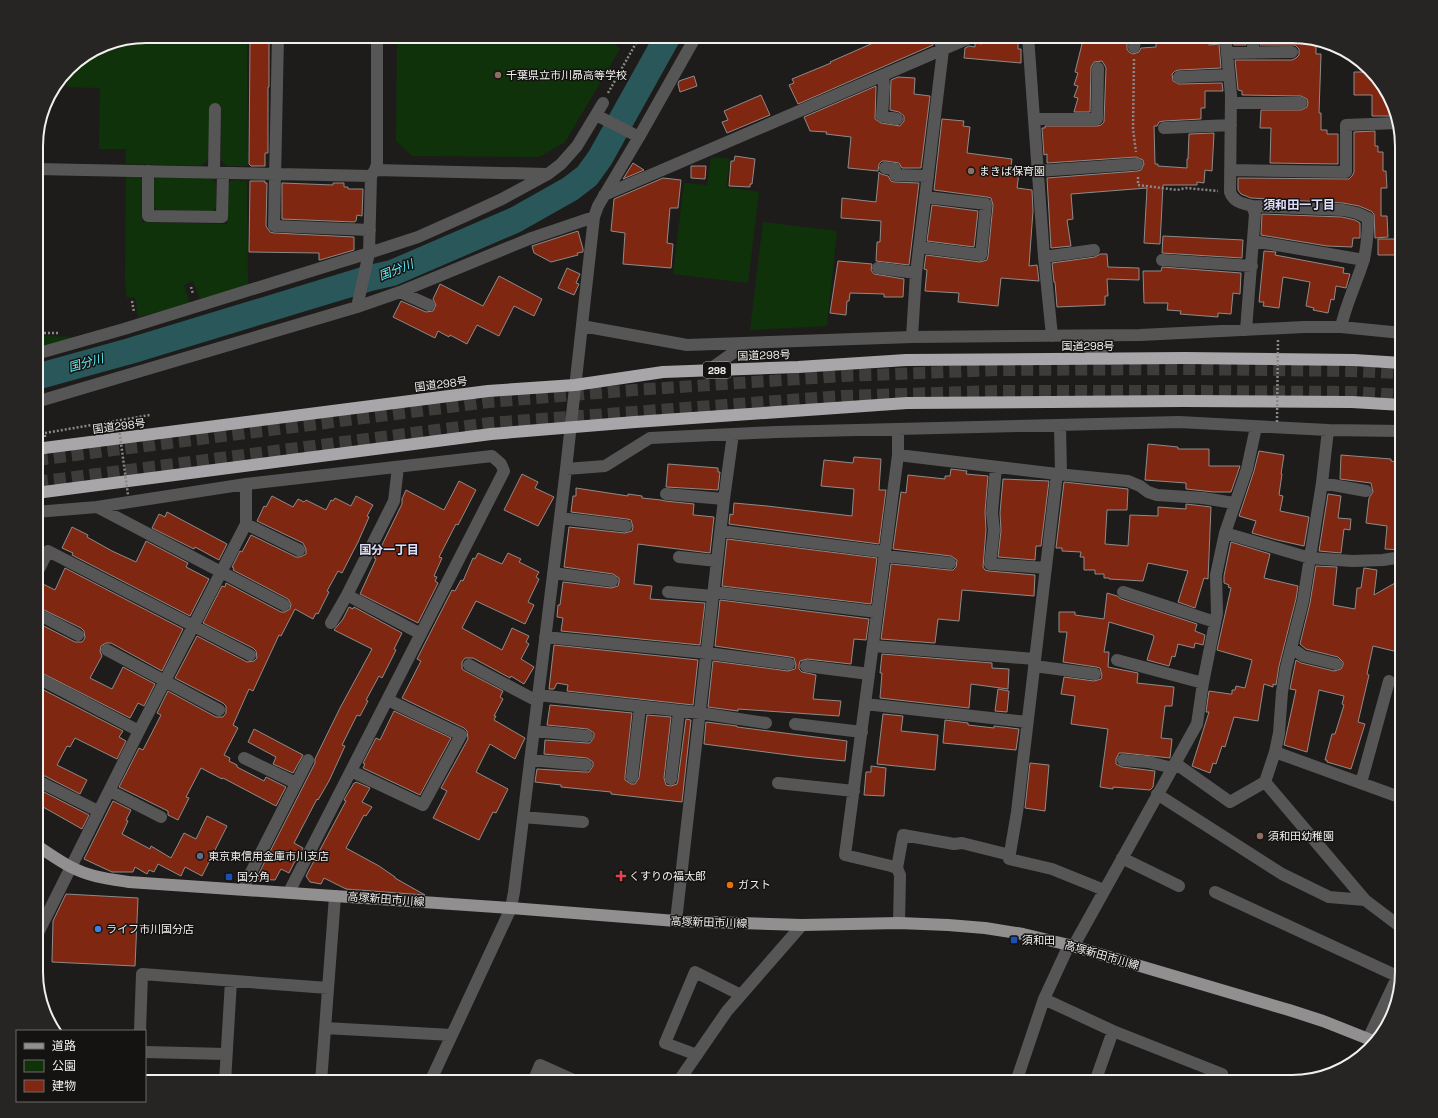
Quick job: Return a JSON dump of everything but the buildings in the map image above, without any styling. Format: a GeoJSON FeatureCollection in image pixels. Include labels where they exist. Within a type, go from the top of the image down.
{"type":"FeatureCollection","features":[{"type":"Feature","properties":{"kind":"highway","name":"国道298号"},"geometry":{"type":"LineString","coordinates":[[43,448],[488,391],[575,385],[663,372],[798,367],[906,360],[1339,360],[1395,363]]}},
{"type":"Feature","properties":{"kind":"highway"},"geometry":{"type":"LineString","coordinates":[[43,492],[491,434],[635,422],[915,403],[1184,401],[1352,402],[1395,405]]}},
{"type":"Feature","properties":{"kind":"main road","name":"高塚新田市川線"},"geometry":{"type":"LineString","coordinates":[[43,850],[70,867],[87,874],[129,882],[243,888],[676,921],[802,925],[899,923],[985,928],[1023,934],[1071,946],[1290,1010],[1370,1039]]}},
{"type":"Feature","properties":{"kind":"street"},"geometry":{"type":"LineString","coordinates":[[278,43],[274,226],[370,230]]}},
{"type":"Feature","properties":{"kind":"street"},"geometry":{"type":"LineString","coordinates":[[358,303],[369,257],[373,173],[377,164],[378,43]]}},
{"type":"Feature","properties":{"kind":"street"},"geometry":{"type":"LineString","coordinates":[[433,1075],[511,908],[514,892],[566,469],[594,217],[598,206],[636,136],[692,43]]}},
{"type":"Feature","properties":{"kind":"street"},"geometry":{"type":"LineString","coordinates":[[912,337],[916,273],[943,50],[940,43]]}},
{"type":"Feature","properties":{"kind":"street"},"geometry":{"type":"LineString","coordinates":[[604,195],[958,43]]}},
{"type":"Feature","properties":{"kind":"street"},"geometry":{"type":"LineString","coordinates":[[1029,43],[1044,257],[1052,336]]}},
{"type":"Feature","properties":{"kind":"street"},"geometry":{"type":"LineString","coordinates":[[1226,43],[1231,102],[1230,192],[1232,197],[1236,201],[1252,206],[1343,210],[1357,212],[1368,218],[1368,239],[1364,260],[1344,311],[1341,327]]}},
{"type":"Feature","properties":{"kind":"street"},"geometry":{"type":"LineString","coordinates":[[1253,43],[1253,52]]}},
{"type":"Feature","properties":{"kind":"street"},"geometry":{"type":"LineString","coordinates":[[1227,53],[1292,52]]}},
{"type":"Feature","properties":{"kind":"street"},"geometry":{"type":"LineString","coordinates":[[1034,119],[1098,119],[1098,68]]}},
{"type":"Feature","properties":{"kind":"street"},"geometry":{"type":"LineString","coordinates":[[883,75],[884,87],[882,116],[897,118]]}},
{"type":"Feature","properties":{"kind":"street"},"geometry":{"type":"LineString","coordinates":[[1179,77],[1229,75]]}},
{"type":"Feature","properties":{"kind":"street"},"geometry":{"type":"LineString","coordinates":[[1231,102],[1301,104]]}},
{"type":"Feature","properties":{"kind":"street"},"geometry":{"type":"LineString","coordinates":[[43,352],[369,257],[463,217],[502,199],[548,174],[561,164],[599,117],[603,103]]}},
{"type":"Feature","properties":{"kind":"street"},"geometry":{"type":"LineString","coordinates":[[148,171],[148,216],[222,217],[215,109]]}},
{"type":"Feature","properties":{"kind":"street"},"geometry":{"type":"LineString","coordinates":[[599,117],[636,136]]}},
{"type":"Feature","properties":{"kind":"street"},"geometry":{"type":"LineString","coordinates":[[1230,170],[1346,172],[1346,125],[1392,123]]}},
{"type":"Feature","properties":{"kind":"street"},"geometry":{"type":"LineString","coordinates":[[1164,128],[1231,125]]}},
{"type":"Feature","properties":{"kind":"street"},"geometry":{"type":"LineString","coordinates":[[1038,171],[1137,164]]}},
{"type":"Feature","properties":{"kind":"street"},"geometry":{"type":"LineString","coordinates":[[885,168],[895,169],[895,175],[928,176]]}},
{"type":"Feature","properties":{"kind":"street"},"geometry":{"type":"LineString","coordinates":[[43,169],[275,174],[548,174]]}},
{"type":"Feature","properties":{"kind":"street"},"geometry":{"type":"LineString","coordinates":[[919,247],[981,255],[986,204],[925,197]]}},
{"type":"Feature","properties":{"kind":"street"},"geometry":{"type":"LineString","coordinates":[[1246,330],[1255,214],[1252,206]]}},
{"type":"Feature","properties":{"kind":"street"},"geometry":{"type":"LineString","coordinates":[[43,400],[358,303],[400,292],[529,239],[594,217]]}},
{"type":"Feature","properties":{"kind":"street"},"geometry":{"type":"LineString","coordinates":[[1253,242],[1364,260]]}},
{"type":"Feature","properties":{"kind":"street"},"geometry":{"type":"LineString","coordinates":[[1044,257],[1094,250]]}},
{"type":"Feature","properties":{"kind":"street"},"geometry":{"type":"LineString","coordinates":[[1162,260],[1252,266]]}},
{"type":"Feature","properties":{"kind":"street"},"geometry":{"type":"LineString","coordinates":[[878,268],[916,273]]}},
{"type":"Feature","properties":{"kind":"street"},"geometry":{"type":"LineString","coordinates":[[400,292],[429,305]]}},
{"type":"Feature","properties":{"kind":"street"},"geometry":{"type":"LineString","coordinates":[[582,326],[687,345],[912,337],[1140,335],[1341,327],[1395,332]]}},
{"type":"Feature","properties":{"kind":"street"},"geometry":{"type":"LineString","coordinates":[[1069,336],[1109,359]]}},
{"type":"Feature","properties":{"kind":"street"},"geometry":{"type":"LineString","coordinates":[[709,370],[748,343]]}},
{"type":"Feature","properties":{"kind":"street"},"geometry":{"type":"LineString","coordinates":[[762,413],[776,432]]}},
{"type":"Feature","properties":{"kind":"street"},"geometry":{"type":"LineString","coordinates":[[566,469],[605,466],[650,438],[733,434],[1179,422],[1328,430],[1395,430]]}},
{"type":"Feature","properties":{"kind":"street"},"geometry":{"type":"LineString","coordinates":[[1060,425],[1059,474],[1034,662],[1017,812],[1009,859],[1052,869],[1104,890]]}},
{"type":"Feature","properties":{"kind":"street"},"geometry":{"type":"LineString","coordinates":[[1018,1075],[1044,999],[1071,946],[1197,724],[1203,682],[1217,613],[1216,575],[1225,533],[1234,503],[1247,469],[1256,427]]}},
{"type":"Feature","properties":{"kind":"street"},"geometry":{"type":"LineString","coordinates":[[897,868],[845,855],[898,455],[898,429]]}},
{"type":"Feature","properties":{"kind":"street"},"geometry":{"type":"LineString","coordinates":[[1123,760],[1174,766],[1230,802],[1265,782],[1275,752],[1279,733],[1285,674],[1303,602],[1322,483],[1328,430]]}},
{"type":"Feature","properties":{"kind":"street"},"geometry":{"type":"LineString","coordinates":[[676,921],[724,499],[733,434]]}},
{"type":"Feature","properties":{"kind":"street"},"geometry":{"type":"LineString","coordinates":[[898,455],[1128,481],[1140,486],[1148,492],[1157,494],[1203,498],[1234,503]]}},
{"type":"Feature","properties":{"kind":"street"},"geometry":{"type":"LineString","coordinates":[[43,511],[97,507],[246,484],[492,456],[501,464],[504,471],[289,892]]}},
{"type":"Feature","properties":{"kind":"street"},"geometry":{"type":"LineString","coordinates":[[331,624],[394,500],[398,467]]}},
{"type":"Feature","properties":{"kind":"street"},"geometry":{"type":"LineString","coordinates":[[996,467],[992,513],[994,530],[990,564],[1046,568]]}},
{"type":"Feature","properties":{"kind":"street"},"geometry":{"type":"LineString","coordinates":[[1322,483],[1366,491]]}},
{"type":"Feature","properties":{"kind":"street"},"geometry":{"type":"LineString","coordinates":[[43,923],[139,731],[195,626],[246,524],[246,484]]}},
{"type":"Feature","properties":{"kind":"street"},"geometry":{"type":"LineString","coordinates":[[666,494],[724,499]]}},
{"type":"Feature","properties":{"kind":"street"},"geometry":{"type":"LineString","coordinates":[[97,507],[284,605]]}},
{"type":"Feature","properties":{"kind":"street"},"geometry":{"type":"LineString","coordinates":[[560,518],[626,526]]}},
{"type":"Feature","properties":{"kind":"street"},"geometry":{"type":"LineString","coordinates":[[246,524],[299,550]]}},
{"type":"Feature","properties":{"kind":"street"},"geometry":{"type":"LineString","coordinates":[[721,531],[950,563]]}},
{"type":"Feature","properties":{"kind":"street"},"geometry":{"type":"LineString","coordinates":[[1225,533],[1310,558],[1352,561],[1395,558]]}},
{"type":"Feature","properties":{"kind":"street"},"geometry":{"type":"LineString","coordinates":[[43,561],[48,551],[250,655]]}},
{"type":"Feature","properties":{"kind":"street"},"geometry":{"type":"LineString","coordinates":[[679,557],[717,561]]}},
{"type":"Feature","properties":{"kind":"street"},"geometry":{"type":"LineString","coordinates":[[553,572],[612,581]]}},
{"type":"Feature","properties":{"kind":"street"},"geometry":{"type":"LineString","coordinates":[[668,592],[713,594],[877,612]]}},
{"type":"Feature","properties":{"kind":"street"},"geometry":{"type":"LineString","coordinates":[[1123,592],[1215,622]]}},
{"type":"Feature","properties":{"kind":"street"},"geometry":{"type":"LineString","coordinates":[[346,595],[421,634]]}},
{"type":"Feature","properties":{"kind":"street"},"geometry":{"type":"LineString","coordinates":[[43,617],[78,635]]}},
{"type":"Feature","properties":{"kind":"street"},"geometry":{"type":"LineString","coordinates":[[545,637],[707,653],[790,664]]}},
{"type":"Feature","properties":{"kind":"street"},"geometry":{"type":"LineString","coordinates":[[873,646],[1034,662],[1095,674]]}},
{"type":"Feature","properties":{"kind":"street"},"geometry":{"type":"LineString","coordinates":[[1292,648],[1303,656],[1336,664]]}},
{"type":"Feature","properties":{"kind":"street"},"geometry":{"type":"LineString","coordinates":[[107,650],[219,710]]}},
{"type":"Feature","properties":{"kind":"street"},"geometry":{"type":"LineString","coordinates":[[1117,660],[1203,682]]}},
{"type":"Feature","properties":{"kind":"street"},"geometry":{"type":"LineString","coordinates":[[469,665],[538,698],[700,713],[766,723]]}},
{"type":"Feature","properties":{"kind":"street"},"geometry":{"type":"LineString","coordinates":[[806,666],[869,674]]}},
{"type":"Feature","properties":{"kind":"street"},"geometry":{"type":"LineString","coordinates":[[43,681],[139,731]]}},
{"type":"Feature","properties":{"kind":"street"},"geometry":{"type":"LineString","coordinates":[[1361,783],[1389,681]]}},
{"type":"Feature","properties":{"kind":"street"},"geometry":{"type":"LineString","coordinates":[[351,771],[422,806],[461,735],[388,700]]}},
{"type":"Feature","properties":{"kind":"street"},"geometry":{"type":"LineString","coordinates":[[865,704],[1027,722]]}},
{"type":"Feature","properties":{"kind":"street"},"geometry":{"type":"LineString","coordinates":[[632,777],[640,707]]}},
{"type":"Feature","properties":{"kind":"street"},"geometry":{"type":"LineString","coordinates":[[671,779],[679,711]]}},
{"type":"Feature","properties":{"kind":"street"},"geometry":{"type":"LineString","coordinates":[[795,724],[862,732]]}},
{"type":"Feature","properties":{"kind":"street"},"geometry":{"type":"LineString","coordinates":[[534,731],[587,736]]}},
{"type":"Feature","properties":{"kind":"street"},"geometry":{"type":"LineString","coordinates":[[1275,752],[1395,795]]}},
{"type":"Feature","properties":{"kind":"street"},"geometry":{"type":"LineString","coordinates":[[244,758],[296,784]]}},
{"type":"Feature","properties":{"kind":"street"},"geometry":{"type":"LineString","coordinates":[[243,888],[308,760]]}},
{"type":"Feature","properties":{"kind":"street"},"geometry":{"type":"LineString","coordinates":[[530,760],[586,765]]}},
{"type":"Feature","properties":{"kind":"street"},"geometry":{"type":"LineString","coordinates":[[1265,782],[1366,900],[1395,923]]}},
{"type":"Feature","properties":{"kind":"street"},"geometry":{"type":"LineString","coordinates":[[778,783],[854,791]]}},
{"type":"Feature","properties":{"kind":"street"},"geometry":{"type":"LineString","coordinates":[[43,784],[98,812]]}},
{"type":"Feature","properties":{"kind":"street"},"geometry":{"type":"LineString","coordinates":[[110,791],[161,818]]}},
{"type":"Feature","properties":{"kind":"street"},"geometry":{"type":"LineString","coordinates":[[1157,794],[1282,874],[1329,897],[1366,900]]}},
{"type":"Feature","properties":{"kind":"street"},"geometry":{"type":"LineString","coordinates":[[523,817],[583,822]]}},
{"type":"Feature","properties":{"kind":"street"},"geometry":{"type":"LineString","coordinates":[[899,923],[900,875],[897,868],[903,835],[954,844],[962,842],[1010,855]]}},
{"type":"Feature","properties":{"kind":"street"},"geometry":{"type":"LineString","coordinates":[[1122,858],[1179,886]]}},
{"type":"Feature","properties":{"kind":"street"},"geometry":{"type":"LineString","coordinates":[[1215,892],[1395,970]]}},
{"type":"Feature","properties":{"kind":"street"},"geometry":{"type":"LineString","coordinates":[[322,1075],[335,896]]}},
{"type":"Feature","properties":{"kind":"street"},"geometry":{"type":"LineString","coordinates":[[683,1075],[727,1011],[802,925]]}},
{"type":"Feature","properties":{"kind":"street"},"geometry":{"type":"LineString","coordinates":[[697,1055],[665,1043],[696,972],[741,995]]}},
{"type":"Feature","properties":{"kind":"street"},"geometry":{"type":"LineString","coordinates":[[140,1030],[142,974],[328,988]]}},
{"type":"Feature","properties":{"kind":"street"},"geometry":{"type":"LineString","coordinates":[[225,1075],[232,981]]}},
{"type":"Feature","properties":{"kind":"street"},"geometry":{"type":"LineString","coordinates":[[1374,1035],[1394,987]]}},
{"type":"Feature","properties":{"kind":"street"},"geometry":{"type":"LineString","coordinates":[[1044,999],[1113,1031],[1222,1075]]}},
{"type":"Feature","properties":{"kind":"street"},"geometry":{"type":"LineString","coordinates":[[325,1028],[452,1035]]}},
{"type":"Feature","properties":{"kind":"street"},"geometry":{"type":"LineString","coordinates":[[1097,1075],[1113,1031]]}},
{"type":"Feature","properties":{"kind":"street"},"geometry":{"type":"LineString","coordinates":[[146,1052],[226,1054]]}},
{"type":"Feature","properties":{"kind":"street"},"geometry":{"type":"LineString","coordinates":[[536,1075],[540,1066],[561,1075]]}},
{"type":"Feature","properties":{"kind":"path"},"geometry":{"type":"LineString","coordinates":[[603,103],[636,43]]}},
{"type":"Feature","properties":{"kind":"path"},"geometry":{"type":"LineString","coordinates":[[1135,43],[1134,129],[1138,185],[1178,190],[1186,188],[1230,192]]}},
{"type":"Feature","properties":{"kind":"path"},"geometry":{"type":"LineString","coordinates":[[1277,422],[1278,339]]}},
{"type":"Feature","properties":{"kind":"path"},"geometry":{"type":"LineString","coordinates":[[45,433],[150,415]]}},
{"type":"Feature","properties":{"kind":"path"},"geometry":{"type":"LineString","coordinates":[[118,421],[128,494]]}},
{"type":"Feature","properties":{"kind":"green space"},"geometry":{"type":"Polygon","coordinates":[[[146,43],[247,43],[248,166],[226,166],[221,160],[221,106],[209,107],[209,159],[201,166],[126,164],[126,149],[99,149],[100,88],[67,87],[67,80],[78,69],[89,60],[113,48],[146,43]]]}},
{"type":"Feature","properties":{"kind":"green space","name":"千葉県立市川昴高等学校"},"geometry":{"type":"Polygon","coordinates":[[[397,43],[614,43],[620,49],[565,142],[539,157],[412,156],[396,141],[397,43]]]}},
{"type":"Feature","properties":{"kind":"green space"},"geometry":{"type":"Polygon","coordinates":[[[711,157],[730,159],[726,187],[759,192],[748,283],[673,274],[684,183],[707,185],[711,157]]]}},
{"type":"Feature","properties":{"kind":"green space"},"geometry":{"type":"Polygon","coordinates":[[[126,176],[139,176],[143,180],[142,222],[227,224],[228,184],[232,180],[247,181],[248,286],[200,299],[193,281],[184,285],[190,304],[138,317],[135,297],[127,298],[125,280],[126,176]]]}},
{"type":"Feature","properties":{"kind":"green space"},"geometry":{"type":"Polygon","coordinates":[[[157,177],[210,177],[216,183],[216,207],[212,212],[157,210],[153,205],[153,179],[157,177]]]}},
{"type":"Feature","properties":{"kind":"green space"},"geometry":{"type":"Polygon","coordinates":[[[763,222],[837,231],[827,326],[750,330],[763,222]]]}},
{"type":"Feature","properties":{"kind":"green space"},"geometry":{"type":"Polygon","coordinates":[[[43,336],[78,337],[43,347],[43,336]]]}},
{"type":"Feature","properties":{"kind":"waterway","name":"国分川"},"geometry":{"type":"LineString","coordinates":[[43,375],[130,351],[370,278],[392,273],[515,220],[570,189],[587,176],[600,158],[664,43]]}},
{"type":"Feature","properties":{"kind":"tunnel"},"geometry":{"type":"LineString","coordinates":[[43,459],[489,402],[634,390],[843,376],[997,370],[1185,369],[1395,373]]}},
{"type":"Feature","properties":{"kind":"tunnel"},"geometry":{"type":"LineString","coordinates":[[43,481],[490,423],[842,396],[998,391],[1352,392],[1395,395]]}},
{"type":"Feature","properties":{"kind":"place","name":"千葉県立市川昴高等学校"},"geometry":{"type":"Point","coordinates":[498,75]}},
{"type":"Feature","properties":{"kind":"place","name":"まきば保育園"},"geometry":{"type":"Point","coordinates":[971,171]}},
{"type":"Feature","properties":{"kind":"place","name":"須和田幼稚園"},"geometry":{"type":"Point","coordinates":[1260,836]}},
{"type":"Feature","properties":{"kind":"place","name":"東京東信用金庫市川支店"},"geometry":{"type":"Point","coordinates":[200,856]}},
{"type":"Feature","properties":{"kind":"place","name":"くすりの福太郎"},"geometry":{"type":"Point","coordinates":[621,876]}},
{"type":"Feature","properties":{"kind":"place","name":"国分角"},"geometry":{"type":"Point","coordinates":[229,877]}},
{"type":"Feature","properties":{"kind":"place","name":"ガスト"},"geometry":{"type":"Point","coordinates":[730,885]}},
{"type":"Feature","properties":{"kind":"place","name":"ライフ市川国分店"},"geometry":{"type":"Point","coordinates":[98,929]}},
{"type":"Feature","properties":{"kind":"place","name":"須和田"},"geometry":{"type":"Point","coordinates":[1014,940]}},
{"type":"Feature","properties":{"kind":"district","name":"須和田一丁目"},"geometry":{"type":"Point","coordinates":[1299,205]}},
{"type":"Feature","properties":{"kind":"district","name":"国分一丁目"},"geometry":{"type":"Point","coordinates":[389,550]}}]}
